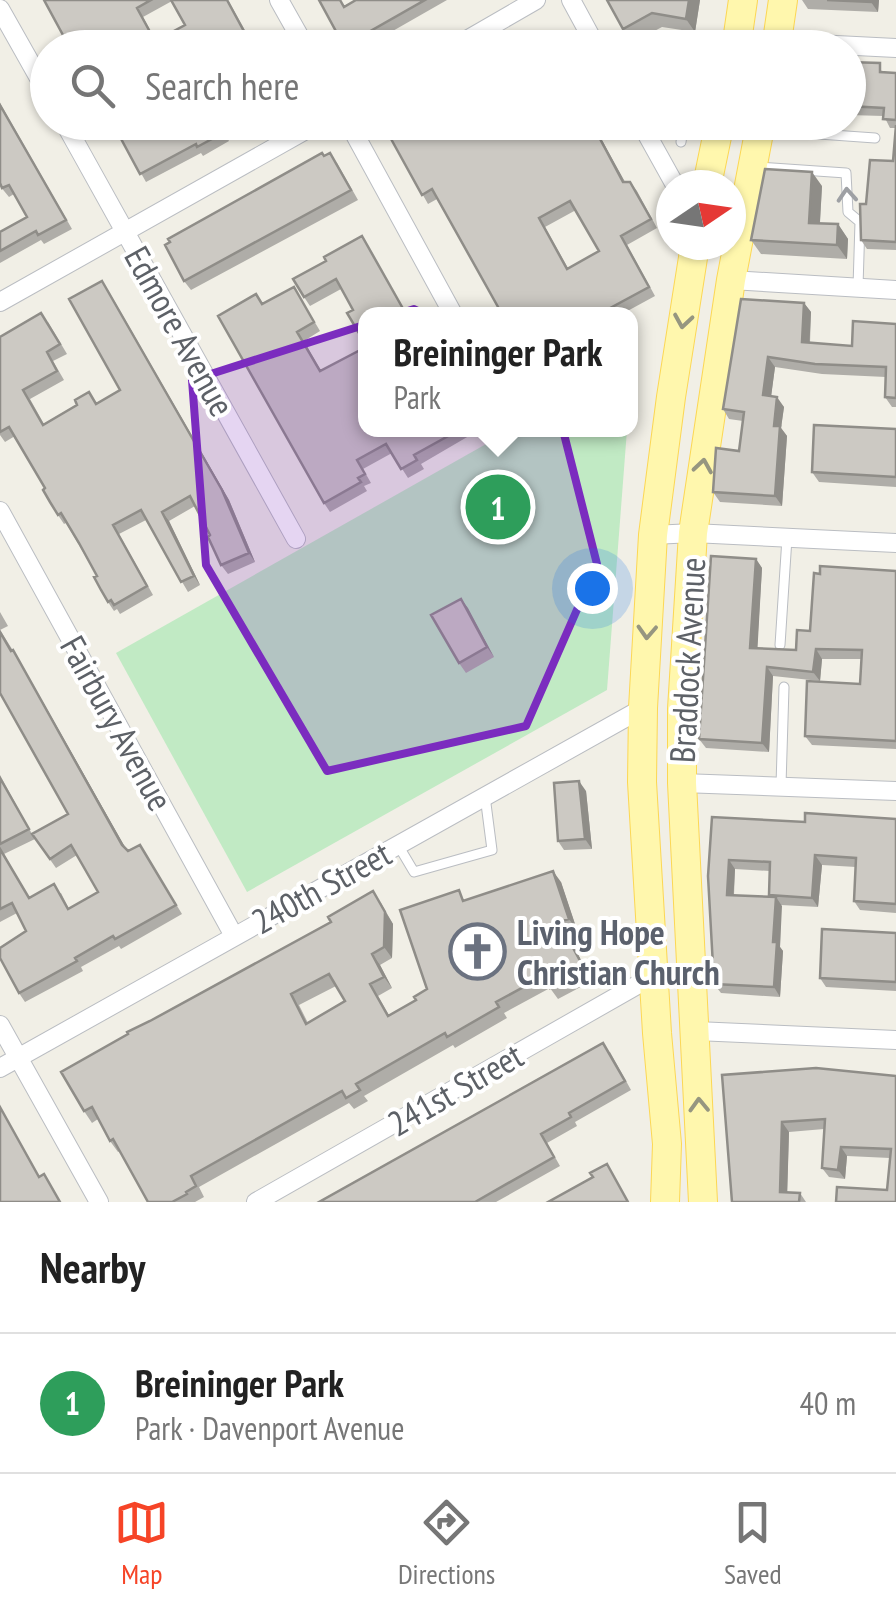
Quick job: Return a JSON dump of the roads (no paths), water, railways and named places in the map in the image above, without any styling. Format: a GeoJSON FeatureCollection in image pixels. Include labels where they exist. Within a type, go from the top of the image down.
{"type":"FeatureCollection","features":[{"type":"Feature","properties":{"kind":"main road"},"geometry":{"type":"LineString","coordinates":[[739,30],[743,0]]}},
{"type":"Feature","properties":{"kind":"main road"},"geometry":{"type":"LineString","coordinates":[[779,30],[784,0]]}},
{"type":"Feature","properties":{"kind":"main road"},"geometry":{"type":"LineString","coordinates":[[710,170],[716,140]]}},
{"type":"Feature","properties":{"kind":"main road","name":"Braddock Avenue"},"geometry":{"type":"LineString","coordinates":[[703,1202],[682,782],[682,709],[693,533],[731,280],[757,140]]}},
{"type":"Feature","properties":{"kind":"main road","name":"Braddock Avenue"},"geometry":{"type":"LineString","coordinates":[[665,1202],[667,1144],[642,782],[643,708],[653,535],[693,260]]}},
{"type":"Feature","properties":{"kind":"street"},"geometry":{"type":"LineString","coordinates":[[279,0],[296,30]]}},
{"type":"Feature","properties":{"kind":"street"},"geometry":{"type":"LineString","coordinates":[[484,30],[536,0]]}},
{"type":"Feature","properties":{"kind":"street"},"geometry":{"type":"LineString","coordinates":[[570,0],[587,30]]}},
{"type":"Feature","properties":{"kind":"street"},"geometry":{"type":"LineString","coordinates":[[0,9],[30,62]]}},
{"type":"Feature","properties":{"kind":"street"},"geometry":{"type":"LineString","coordinates":[[866,47],[896,48]]}},
{"type":"Feature","properties":{"kind":"street","name":"Edmore Avenue"},"geometry":{"type":"LineString","coordinates":[[74,140],[296,538]]}},
{"type":"Feature","properties":{"kind":"street"},"geometry":{"type":"LineString","coordinates":[[0,302],[288,140]]}},
{"type":"Feature","properties":{"kind":"street"},"geometry":{"type":"LineString","coordinates":[[358,140],[449,307]]}},
{"type":"Feature","properties":{"kind":"street"},"geometry":{"type":"LineString","coordinates":[[650,140],[667,170]]}},
{"type":"Feature","properties":{"kind":"street"},"geometry":{"type":"LineString","coordinates":[[731,280],[896,290]]}},
{"type":"Feature","properties":{"kind":"street","name":"Fairbury Avenue"},"geometry":{"type":"LineString","coordinates":[[0,511],[234,936]]}},
{"type":"Feature","properties":{"kind":"street"},"geometry":{"type":"LineString","coordinates":[[653,535],[693,533],[896,543]]}},
{"type":"Feature","properties":{"kind":"street","name":"240th Street"},"geometry":{"type":"LineString","coordinates":[[0,1068],[643,708]]}},
{"type":"Feature","properties":{"kind":"street"},"geometry":{"type":"LineString","coordinates":[[682,782],[896,791]]}},
{"type":"Feature","properties":{"kind":"street","name":"241st Street"},"geometry":{"type":"LineString","coordinates":[[256,1202],[653,976]]}},
{"type":"Feature","properties":{"kind":"street"},"geometry":{"type":"LineString","coordinates":[[0,1026],[99,1202]]}},
{"type":"Feature","properties":{"kind":"street"},"geometry":{"type":"LineString","coordinates":[[696,1031],[896,1040]]}},
{"type":"Feature","properties":{"kind":"lane"},"geometry":{"type":"LineString","coordinates":[[866,137],[875,138]]}},
{"type":"Feature","properties":{"kind":"lane"},"geometry":{"type":"LineString","coordinates":[[752,167],[846,174],[848,212],[860,222],[858,288]]}},
{"type":"Feature","properties":{"kind":"lane"},"geometry":{"type":"LineString","coordinates":[[780,646],[787,538]]}},
{"type":"Feature","properties":{"kind":"lane"},"geometry":{"type":"LineString","coordinates":[[781,786],[784,686]]}},
{"type":"Feature","properties":{"kind":"lane"},"geometry":{"type":"LineString","coordinates":[[398,844],[414,872],[492,850],[485,796]]}},
{"type":"Feature","properties":{"kind":"place","name":"Breininger Park"},"geometry":{"type":"Point","coordinates":[498,507]}},
{"type":"Feature","properties":{"kind":"place","name":"Living Hope Christian Church"},"geometry":{"type":"Point","coordinates":[478,952]}}]}
